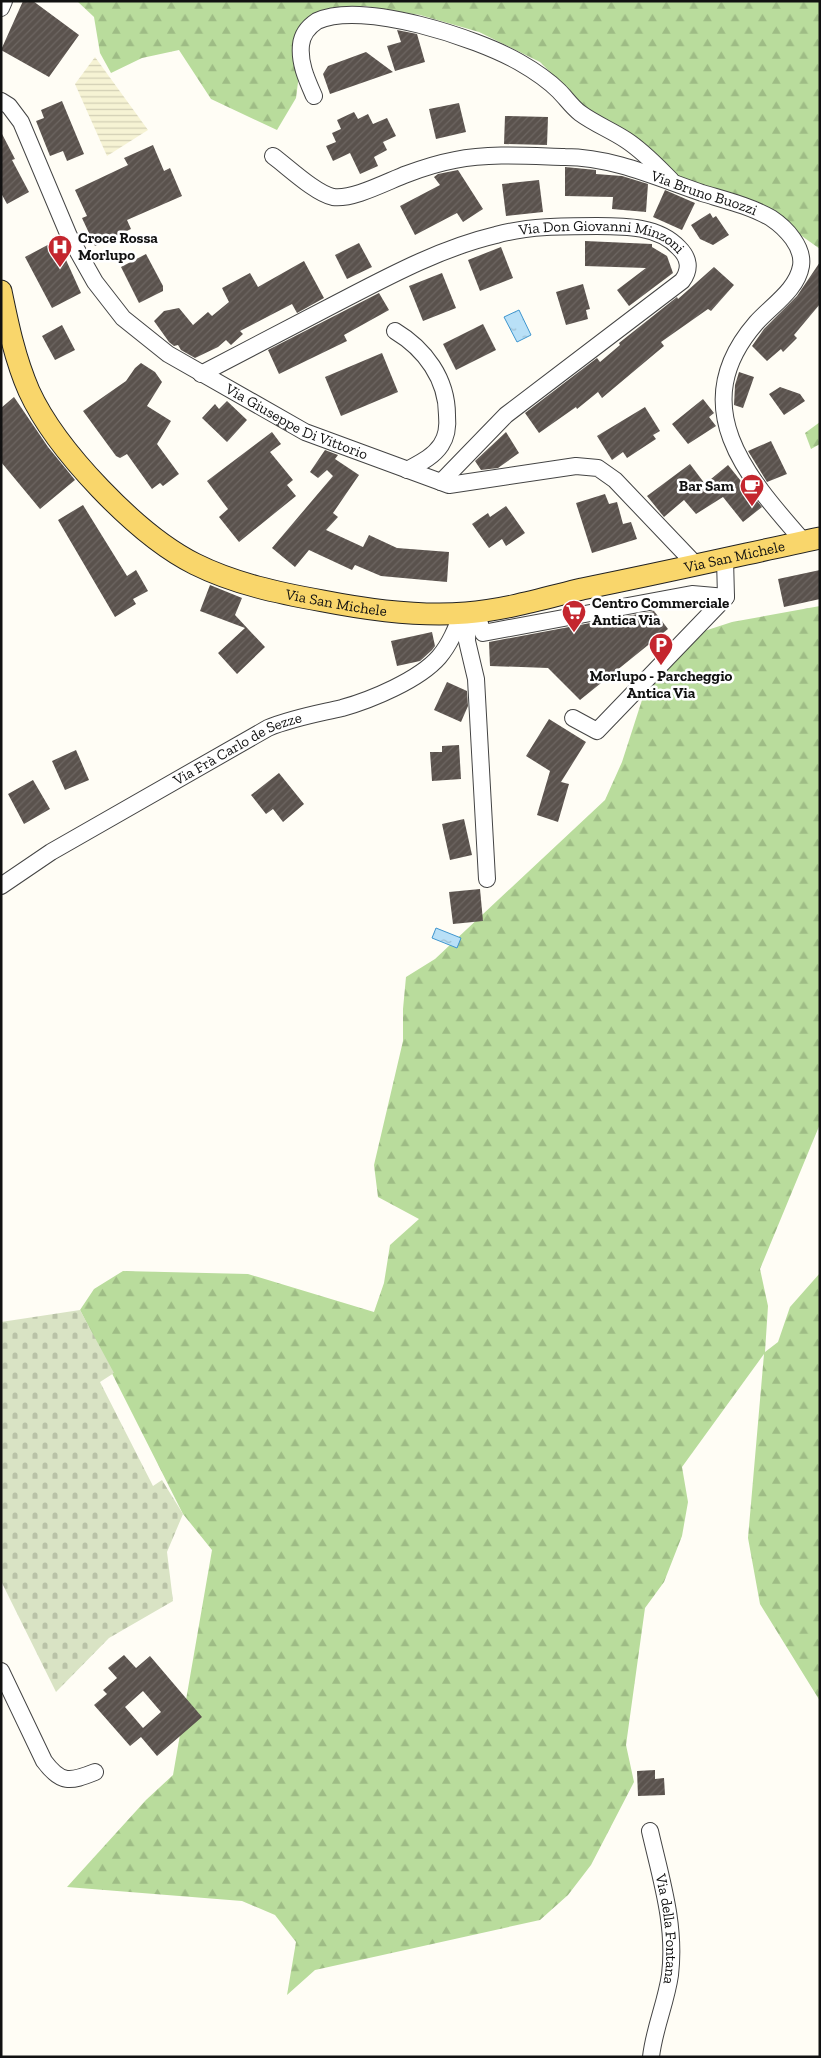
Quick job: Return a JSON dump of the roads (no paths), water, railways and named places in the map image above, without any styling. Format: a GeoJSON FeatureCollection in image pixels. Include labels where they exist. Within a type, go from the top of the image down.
{"type":"FeatureCollection","features":[{"type":"Feature","properties":{"kind":"main road","name":"Via San Michele"},"geometry":{"type":"LineString","coordinates":[[1,291],[21,371],[44,417],[72,455],[134,522],[164,545],[206,569],[269,590],[378,610],[468,613],[812,540]]}},
{"type":"Feature","properties":{"kind":"street"},"geometry":{"type":"LineString","coordinates":[[1,8],[4,1]]}},
{"type":"Feature","properties":{"kind":"street"},"geometry":{"type":"LineString","coordinates":[[314,96],[305,74],[301,54],[303,35],[308,28],[322,18],[343,12],[366,12],[405,18],[470,39],[521,63],[553,86],[582,114],[636,146],[675,184]]}},
{"type":"Feature","properties":{"kind":"street","name":"Via Giuseppe Di Vittorio"},"geometry":{"type":"LineString","coordinates":[[1,102],[13,110],[21,122],[69,236],[103,294],[123,318],[141,335],[168,354],[306,432],[449,485],[576,466],[598,468],[615,480],[696,565]]}},
{"type":"Feature","properties":{"kind":"street","name":"Via Bruno Buozzi"},"geometry":{"type":"LineString","coordinates":[[273,156],[318,190],[338,197],[355,194],[430,166],[477,157],[586,158],[618,165],[763,214],[784,228],[799,251],[801,261],[797,276],[788,291],[747,335],[726,377],[722,400],[727,429],[748,471],[812,540]]}},
{"type":"Feature","properties":{"kind":"street","name":"Via Don Giovanni Minzoni"},"geometry":{"type":"LineString","coordinates":[[202,374],[390,276],[473,241],[497,234],[540,228],[625,227],[656,233],[668,239],[680,249],[689,265],[682,281],[511,410],[441,482]]}},
{"type":"Feature","properties":{"kind":"street"},"geometry":{"type":"LineString","coordinates":[[395,331],[414,344],[431,362],[442,385],[447,407],[446,431],[441,445],[430,456],[407,470]]}},
{"type":"Feature","properties":{"kind":"street"},"geometry":{"type":"LineString","coordinates":[[573,718],[597,731],[726,597],[725,559]]}},
{"type":"Feature","properties":{"kind":"street"},"geometry":{"type":"LineString","coordinates":[[468,613],[483,633],[692,594],[726,597]]}},
{"type":"Feature","properties":{"kind":"street"},"geometry":{"type":"LineString","coordinates":[[468,613],[467,641],[476,679],[487,879]]}},
{"type":"Feature","properties":{"kind":"street","name":"Via Frà Carlo de Sezze"},"geometry":{"type":"LineString","coordinates":[[1,886],[51,852],[152,796],[255,735],[289,720],[360,702],[418,674],[434,662],[445,649],[468,613]]}},
{"type":"Feature","properties":{"kind":"street"},"geometry":{"type":"LineString","coordinates":[[1,1671],[44,1761],[50,1769],[57,1776],[66,1780],[78,1779],[95,1772]]}},
{"type":"Feature","properties":{"kind":"street","name":"Via della Fontana"},"geometry":{"type":"LineString","coordinates":[[650,1832],[667,1904],[672,1940],[668,1984],[653,2038],[651,2057]]}},
{"type":"Feature","properties":{"kind":"street"},"geometry":{"type":"LineString","coordinates":[[643,2057],[653,2038]]}},
{"type":"Feature","properties":{"kind":"water"},"geometry":{"type":"Polygon","coordinates":[[[519,310],[531,335],[517,342],[504,317],[519,310]]]}},
{"type":"Feature","properties":{"kind":"water"},"geometry":{"type":"Polygon","coordinates":[[[436,928],[461,938],[457,948],[432,938],[436,928]]]}},
{"type":"Feature","properties":{"kind":"place","name":"Croce Rossa Morlupo"},"geometry":{"type":"Point","coordinates":[60,268]}},
{"type":"Feature","properties":{"kind":"place","name":"Bar Sam"},"geometry":{"type":"Point","coordinates":[752,507]}},
{"type":"Feature","properties":{"kind":"place","name":"Centro Commerciale Antica Via"},"geometry":{"type":"Point","coordinates":[574,633]}},
{"type":"Feature","properties":{"kind":"place","name":"Morlupo - Parcheggio Antica Via"},"geometry":{"type":"Point","coordinates":[661,666]}}]}
